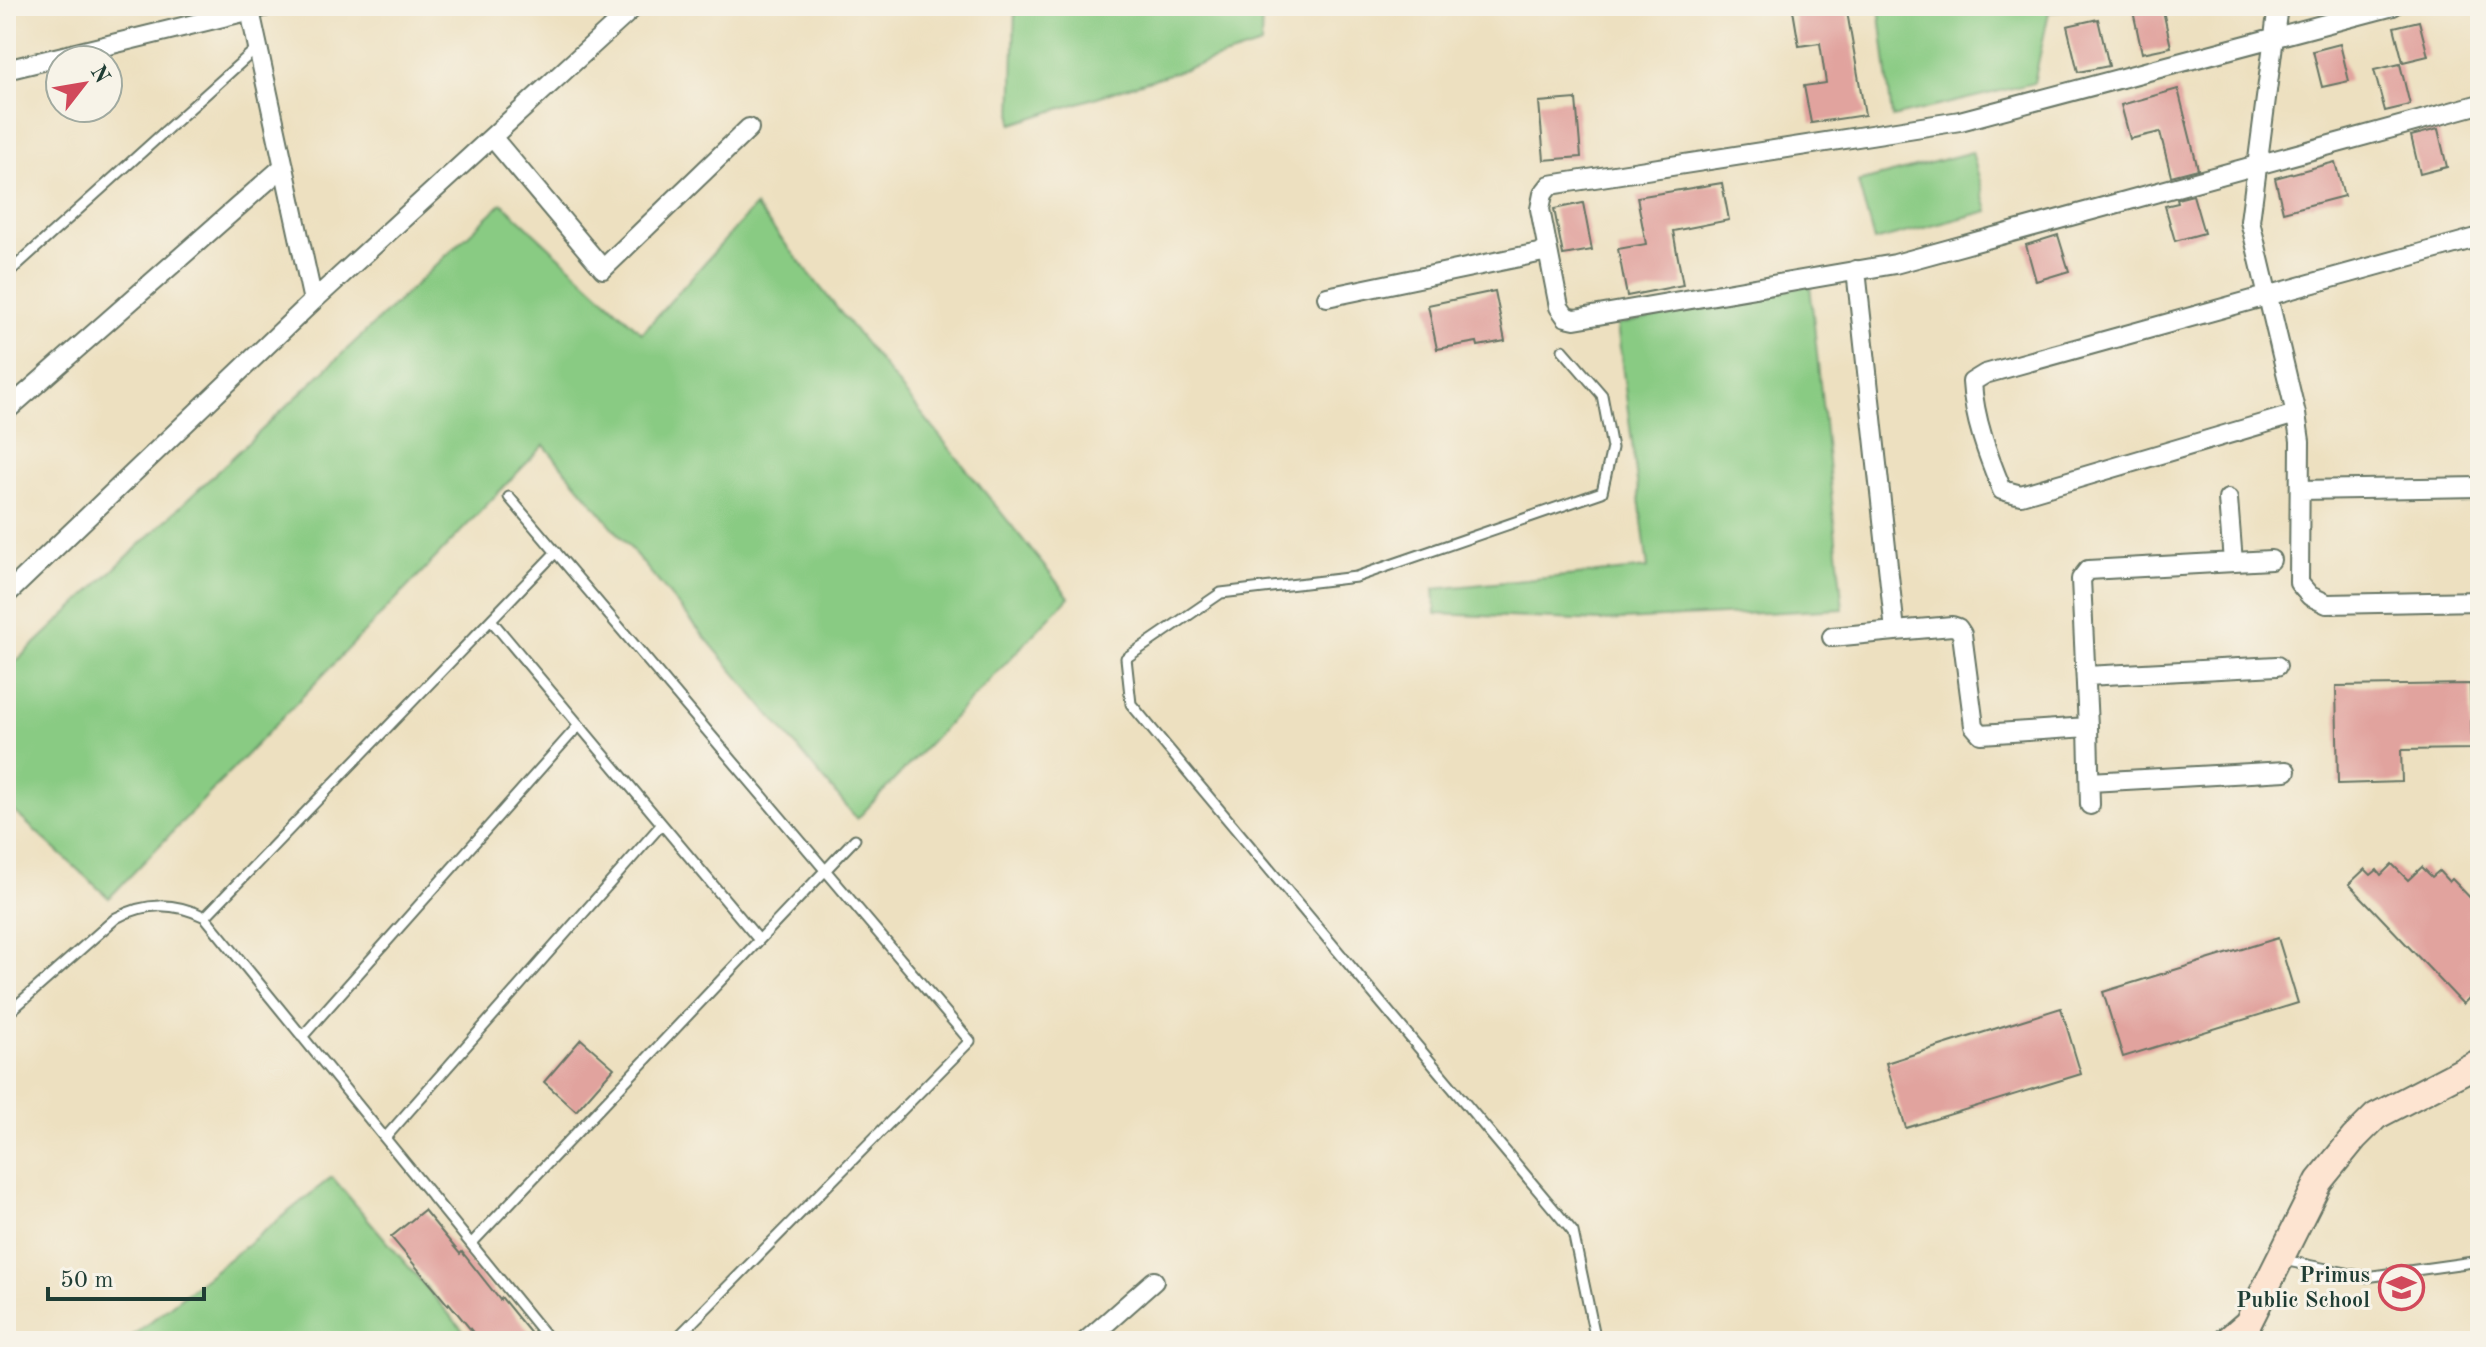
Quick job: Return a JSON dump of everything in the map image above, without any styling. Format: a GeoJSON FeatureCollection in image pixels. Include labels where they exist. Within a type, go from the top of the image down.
{"type":"FeatureCollection","features":[{"type":"Feature","properties":{"kind":"main road"},"geometry":{"type":"LineString","coordinates":[[2227,1341],[2248,1323],[2319,1181],[2365,1127],[2376,1116],[2480,1062]]}},
{"type":"Feature","properties":{"kind":"street"},"geometry":{"type":"LineString","coordinates":[[6,595],[313,301],[635,6]]}},
{"type":"Feature","properties":{"kind":"street"},"geometry":{"type":"LineString","coordinates":[[2278,6],[2250,221],[2300,441],[2299,583],[2310,596],[2327,604],[2480,601]]}},
{"type":"Feature","properties":{"kind":"street"},"geometry":{"type":"LineString","coordinates":[[2393,6],[1960,121],[1550,185],[1543,194],[1540,209],[1559,307],[1566,317],[1575,319],[1895,264],[2480,104]]}},
{"type":"Feature","properties":{"kind":"street"},"geometry":{"type":"LineString","coordinates":[[6,70],[256,7],[258,47],[313,301]]}},
{"type":"Feature","properties":{"kind":"street"},"geometry":{"type":"LineString","coordinates":[[492,137],[603,269],[749,128]]}},
{"type":"Feature","properties":{"kind":"street"},"geometry":{"type":"LineString","coordinates":[[6,411],[284,166]]}},
{"type":"Feature","properties":{"kind":"street"},"geometry":{"type":"LineString","coordinates":[[2296,414],[2021,495],[2002,490],[1990,463],[1973,400],[1972,382],[1985,374],[2480,237]]}},
{"type":"Feature","properties":{"kind":"street"},"geometry":{"type":"LineString","coordinates":[[1327,297],[1548,251]]}},
{"type":"Feature","properties":{"kind":"street"},"geometry":{"type":"LineString","coordinates":[[1856,270],[1895,631]]}},
{"type":"Feature","properties":{"kind":"street"},"geometry":{"type":"LineString","coordinates":[[2300,490],[2480,487]]}},
{"type":"Feature","properties":{"kind":"street"},"geometry":{"type":"LineString","coordinates":[[2228,499],[2233,562]]}},
{"type":"Feature","properties":{"kind":"street"},"geometry":{"type":"LineString","coordinates":[[2090,805],[2083,573],[2088,570],[2271,560]]}},
{"type":"Feature","properties":{"kind":"street"},"geometry":{"type":"LineString","coordinates":[[1832,637],[1952,626],[1958,628],[1962,634],[1976,731],[1981,734],[2088,727]]}},
{"type":"Feature","properties":{"kind":"street"},"geometry":{"type":"LineString","coordinates":[[2086,676],[2277,666]]}},
{"type":"Feature","properties":{"kind":"street"},"geometry":{"type":"LineString","coordinates":[[2090,782],[2286,771]]}},
{"type":"Feature","properties":{"kind":"street"},"geometry":{"type":"LineString","coordinates":[[1086,1341],[1154,1281]]}},
{"type":"Feature","properties":{"kind":"lane"},"geometry":{"type":"LineString","coordinates":[[6,275],[258,47]]}},
{"type":"Feature","properties":{"kind":"lane"},"geometry":{"type":"LineString","coordinates":[[1563,350],[1602,395],[1612,448],[1602,492],[1356,577],[1221,593],[1126,658],[1131,704],[1573,1232],[1596,1341]]}},
{"type":"Feature","properties":{"kind":"lane"},"geometry":{"type":"LineString","coordinates":[[509,497],[970,1041],[674,1341]]}},
{"type":"Feature","properties":{"kind":"lane"},"geometry":{"type":"LineString","coordinates":[[205,917],[556,552]]}},
{"type":"Feature","properties":{"kind":"lane"},"geometry":{"type":"LineString","coordinates":[[491,620],[759,940]]}},
{"type":"Feature","properties":{"kind":"lane"},"geometry":{"type":"LineString","coordinates":[[302,1037],[579,725]]}},
{"type":"Feature","properties":{"kind":"lane"},"geometry":{"type":"LineString","coordinates":[[385,1138],[662,824]]}},
{"type":"Feature","properties":{"kind":"lane"},"geometry":{"type":"LineString","coordinates":[[471,1244],[855,839]]}},
{"type":"Feature","properties":{"kind":"lane"},"geometry":{"type":"LineString","coordinates":[[8,1010],[116,918],[129,911],[143,907],[174,906],[205,917],[550,1341]]}},
{"type":"Feature","properties":{"kind":"lane"},"geometry":{"type":"LineString","coordinates":[[2280,1260],[2366,1277],[2480,1261]]}},
{"type":"Feature","properties":{"kind":"green space"},"geometry":{"type":"Polygon","coordinates":[[[1015,6],[1262,6],[1261,45],[1012,124],[1015,6]]]}},
{"type":"Feature","properties":{"kind":"green space"},"geometry":{"type":"Polygon","coordinates":[[[1879,6],[2082,6],[2049,12],[2034,83],[1892,117],[1879,6]]]}},
{"type":"Feature","properties":{"kind":"green space"},"geometry":{"type":"Polygon","coordinates":[[[1972,152],[1988,211],[1874,241],[1858,182],[1972,152]]]}},
{"type":"Feature","properties":{"kind":"green space"},"geometry":{"type":"Polygon","coordinates":[[[502,203],[642,333],[755,206],[1069,597],[857,819],[544,445],[109,898],[6,804],[6,671],[502,203]]]}},
{"type":"Feature","properties":{"kind":"green space"},"geometry":{"type":"Polygon","coordinates":[[[1810,285],[1843,609],[1602,621],[1436,614],[1434,589],[1648,568],[1617,325],[1810,285]]]}},
{"type":"Feature","properties":{"kind":"green space"},"geometry":{"type":"Polygon","coordinates":[[[332,1177],[472,1341],[126,1341],[332,1177]]]}},
{"type":"Feature","properties":{"kind":"building"},"geometry":{"type":"Polygon","coordinates":[[[1846,6],[1865,115],[1811,123],[1804,86],[1826,83],[1820,43],[1799,46],[1793,10],[1846,6]]]}},
{"type":"Feature","properties":{"kind":"building"},"geometry":{"type":"Polygon","coordinates":[[[2162,6],[2171,47],[2142,53],[2133,11],[2162,6]]]}},
{"type":"Feature","properties":{"kind":"building"},"geometry":{"type":"Polygon","coordinates":[[[2098,19],[2109,66],[2078,72],[2067,26],[2098,19]]]}},
{"type":"Feature","properties":{"kind":"building"},"geometry":{"type":"Polygon","coordinates":[[[2419,21],[2428,56],[2403,62],[2394,27],[2419,21]]]}},
{"type":"Feature","properties":{"kind":"building"},"geometry":{"type":"Polygon","coordinates":[[[2340,44],[2349,81],[2322,87],[2313,51],[2340,44]]]}},
{"type":"Feature","properties":{"kind":"building"},"geometry":{"type":"Polygon","coordinates":[[[2400,64],[2410,105],[2385,111],[2374,70],[2400,64]]]}},
{"type":"Feature","properties":{"kind":"building"},"geometry":{"type":"Polygon","coordinates":[[[2178,89],[2198,169],[2171,176],[2160,132],[2130,139],[2121,105],[2178,89]]]}},
{"type":"Feature","properties":{"kind":"building"},"geometry":{"type":"Polygon","coordinates":[[[1576,99],[1581,157],[1544,160],[1539,102],[1576,99]]]}},
{"type":"Feature","properties":{"kind":"building"},"geometry":{"type":"Polygon","coordinates":[[[2438,129],[2447,167],[2420,174],[2411,136],[2438,129]]]}},
{"type":"Feature","properties":{"kind":"building"},"geometry":{"type":"Polygon","coordinates":[[[2335,162],[2344,196],[2283,212],[2275,178],[2335,162]]]}},
{"type":"Feature","properties":{"kind":"building"},"geometry":{"type":"Polygon","coordinates":[[[1722,183],[1729,220],[1673,231],[1683,285],[1627,296],[1618,249],[1646,244],[1637,197],[1722,183]]]}},
{"type":"Feature","properties":{"kind":"building"},"geometry":{"type":"Polygon","coordinates":[[[2193,195],[2204,233],[2175,241],[2165,206],[2193,195]]]}},
{"type":"Feature","properties":{"kind":"building"},"geometry":{"type":"Polygon","coordinates":[[[1583,203],[1592,250],[1563,255],[1554,209],[1583,203]]]}},
{"type":"Feature","properties":{"kind":"building"},"geometry":{"type":"Polygon","coordinates":[[[2058,235],[2069,271],[2036,281],[2026,245],[2058,235]]]}},
{"type":"Feature","properties":{"kind":"building"},"geometry":{"type":"Polygon","coordinates":[[[1495,291],[1505,341],[1437,349],[1428,305],[1495,291]]]}},
{"type":"Feature","properties":{"kind":"building"},"geometry":{"type":"Polygon","coordinates":[[[2470,684],[2472,749],[2401,750],[2402,782],[2338,784],[2336,686],[2470,684]]]}},
{"type":"Feature","properties":{"kind":"building"},"geometry":{"type":"Polygon","coordinates":[[[2392,864],[2408,880],[2422,867],[2432,877],[2439,871],[2449,882],[2452,879],[2480,908],[2480,987],[2463,1004],[2349,884],[2365,869],[2371,875],[2377,870],[2381,875],[2392,864]]]}},
{"type":"Feature","properties":{"kind":"building"},"geometry":{"type":"Polygon","coordinates":[[[2278,938],[2298,1003],[2123,1057],[2103,992],[2278,938]]]}},
{"type":"Feature","properties":{"kind":"building"},"geometry":{"type":"Polygon","coordinates":[[[2061,1008],[2081,1074],[1906,1128],[1886,1063],[2061,1008]]]}},
{"type":"Feature","properties":{"kind":"building"},"geometry":{"type":"Polygon","coordinates":[[[581,1039],[614,1068],[576,1111],[544,1082],[581,1039]]]}},
{"type":"Feature","properties":{"kind":"building"},"geometry":{"type":"Polygon","coordinates":[[[424,1210],[537,1341],[480,1341],[448,1305],[391,1237],[424,1210]]]}},
{"type":"Feature","properties":{"kind":"place","name":"Primus Public School"},"geometry":{"type":"Point","coordinates":[2401,1287]}}]}
